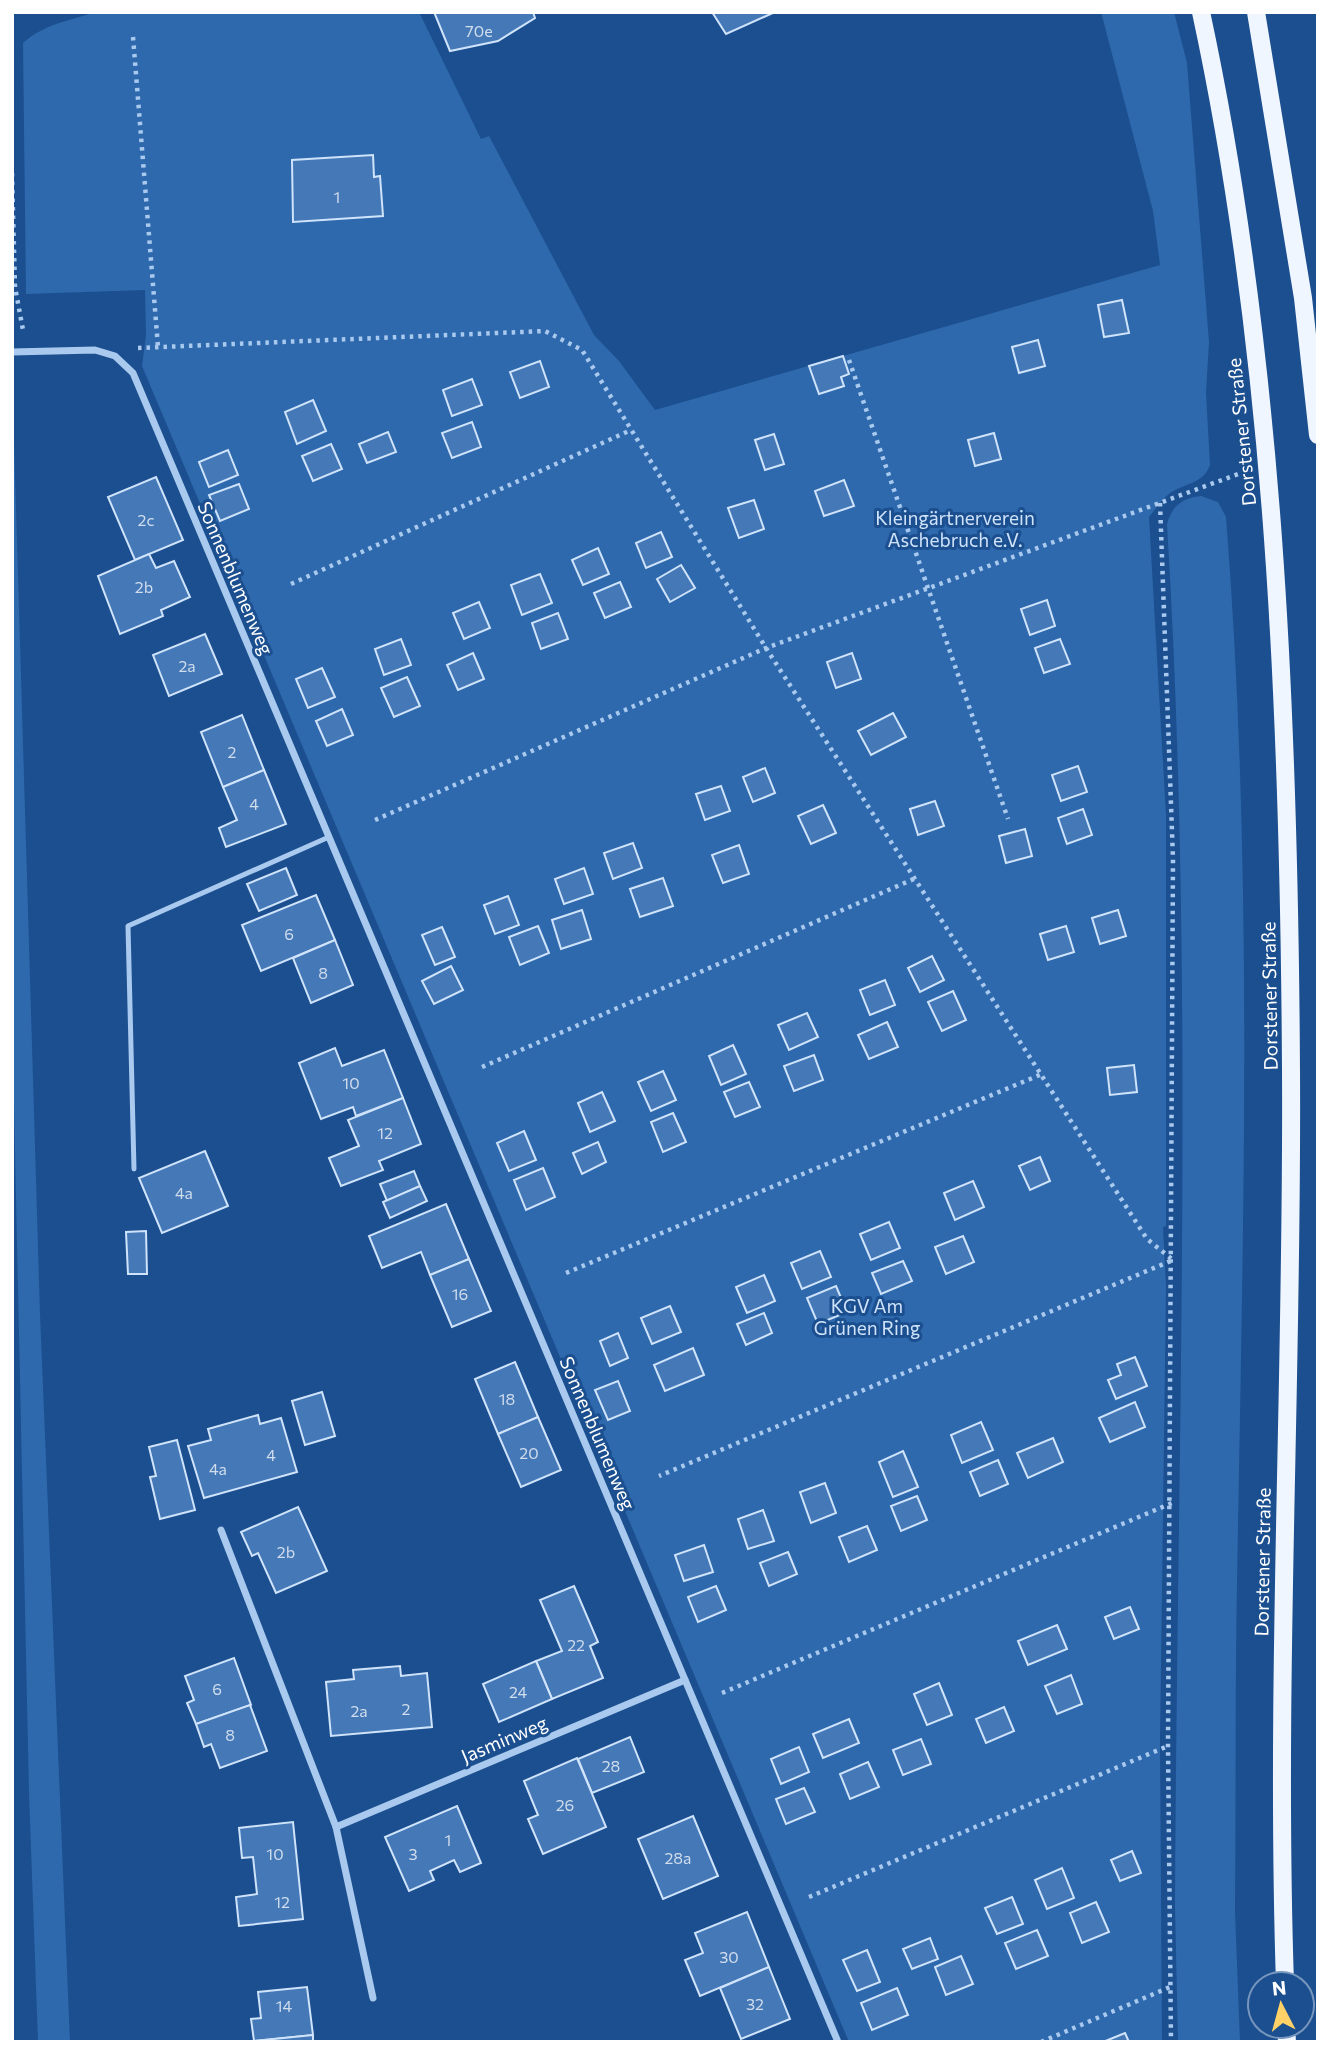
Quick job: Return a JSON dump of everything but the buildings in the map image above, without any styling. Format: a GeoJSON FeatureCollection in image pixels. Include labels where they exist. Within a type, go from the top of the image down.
{"type":"FeatureCollection","features":[{"type":"Feature","properties":{"kind":"main road","name":"Dorstener Straße"},"geometry":{"type":"LineString","coordinates":[[1201,12],[1238,225],[1267,464],[1286,782],[1291,1074],[1283,1612],[1285,1970]]}},
{"type":"Feature","properties":{"kind":"main road"},"geometry":{"type":"LineString","coordinates":[[1256,12],[1303,298],[1318,435]]}},
{"type":"Feature","properties":{"kind":"street"},"geometry":{"type":"LineString","coordinates":[[12,352],[95,349]]}},
{"type":"Feature","properties":{"kind":"street","name":"Sonnenblumenweg"},"geometry":{"type":"LineString","coordinates":[[95,349],[116,356],[133,373],[838,2042]]}},
{"type":"Feature","properties":{"kind":"street"},"geometry":{"type":"LineString","coordinates":[[222,1530],[336,1827],[373,1997]]}},
{"type":"Feature","properties":{"kind":"street","name":"Jasminweg"},"geometry":{"type":"LineString","coordinates":[[336,1827],[685,1680]]}},
{"type":"Feature","properties":{"kind":"lane"},"geometry":{"type":"LineString","coordinates":[[134,1169],[128,926],[329,837]]}},
{"type":"Feature","properties":{"kind":"path"},"geometry":{"type":"LineString","coordinates":[[133,37],[158,347]]}},
{"type":"Feature","properties":{"kind":"path"},"geometry":{"type":"LineString","coordinates":[[12,173],[15,287],[23,317],[23,352]]}},
{"type":"Feature","properties":{"kind":"path"},"geometry":{"type":"LineString","coordinates":[[95,349],[545,331],[582,350],[766,648],[1147,1239],[1173,1260]]}},
{"type":"Feature","properties":{"kind":"path"},"geometry":{"type":"LineString","coordinates":[[849,360],[1008,820]]}},
{"type":"Feature","properties":{"kind":"path"},"geometry":{"type":"LineString","coordinates":[[291,584],[631,430]]}},
{"type":"Feature","properties":{"kind":"path"},"geometry":{"type":"LineString","coordinates":[[374,820],[766,648],[1248,470]]}},
{"type":"Feature","properties":{"kind":"path"},"geometry":{"type":"LineString","coordinates":[[1160,503],[1173,859],[1172,1503],[1168,1746],[1171,2042]]}},
{"type":"Feature","properties":{"kind":"path"},"geometry":{"type":"LineString","coordinates":[[482,1067],[916,878]]}},
{"type":"Feature","properties":{"kind":"path"},"geometry":{"type":"LineString","coordinates":[[566,1273],[1042,1074]]}},
{"type":"Feature","properties":{"kind":"path"},"geometry":{"type":"LineString","coordinates":[[659,1476],[1173,1260]]}},
{"type":"Feature","properties":{"kind":"path"},"geometry":{"type":"LineString","coordinates":[[722,1693],[1172,1503]]}},
{"type":"Feature","properties":{"kind":"path"},"geometry":{"type":"LineString","coordinates":[[809,1897],[1168,1746]]}},
{"type":"Feature","properties":{"kind":"path"},"geometry":{"type":"LineString","coordinates":[[1041,2042],[1170,1987]]}},
{"type":"Feature","properties":{"kind":"green space","name":"KGV Am Grünen Ring"},"geometry":{"type":"Polygon","coordinates":[[[95,12],[419,12],[481,139],[489,136],[594,335],[619,361],[655,410],[1160,265],[1153,211],[1101,12],[1174,12],[1187,63],[1209,342],[1206,393],[1210,465],[1198,480],[1166,496],[1149,517],[1166,815],[1166,1226],[1163,1227],[1166,1287],[1160,1743],[1162,2042],[849,2042],[142,366],[146,335],[145,290],[26,294],[23,43],[49,27],[95,12]]]}},
{"type":"Feature","properties":{"kind":"green space"},"geometry":{"type":"Polygon","coordinates":[[[12,374],[40,1314],[70,2042],[38,2042],[29,1793],[12,1012],[12,374]]]}},
{"type":"Feature","properties":{"kind":"green space"},"geometry":{"type":"Polygon","coordinates":[[[1201,496],[1218,502],[1226,517],[1240,783],[1244,1182],[1236,1623],[1235,1911],[1240,2042],[1178,2042],[1175,1905],[1182,1042],[1180,869],[1167,524],[1179,504],[1201,496]]]}},
{"type":"Feature","properties":{"kind":"park label","name":"Kleingärtnerverein Aschebruch e.V."},"geometry":{"type":"Point","coordinates":[955,528]}}]}
